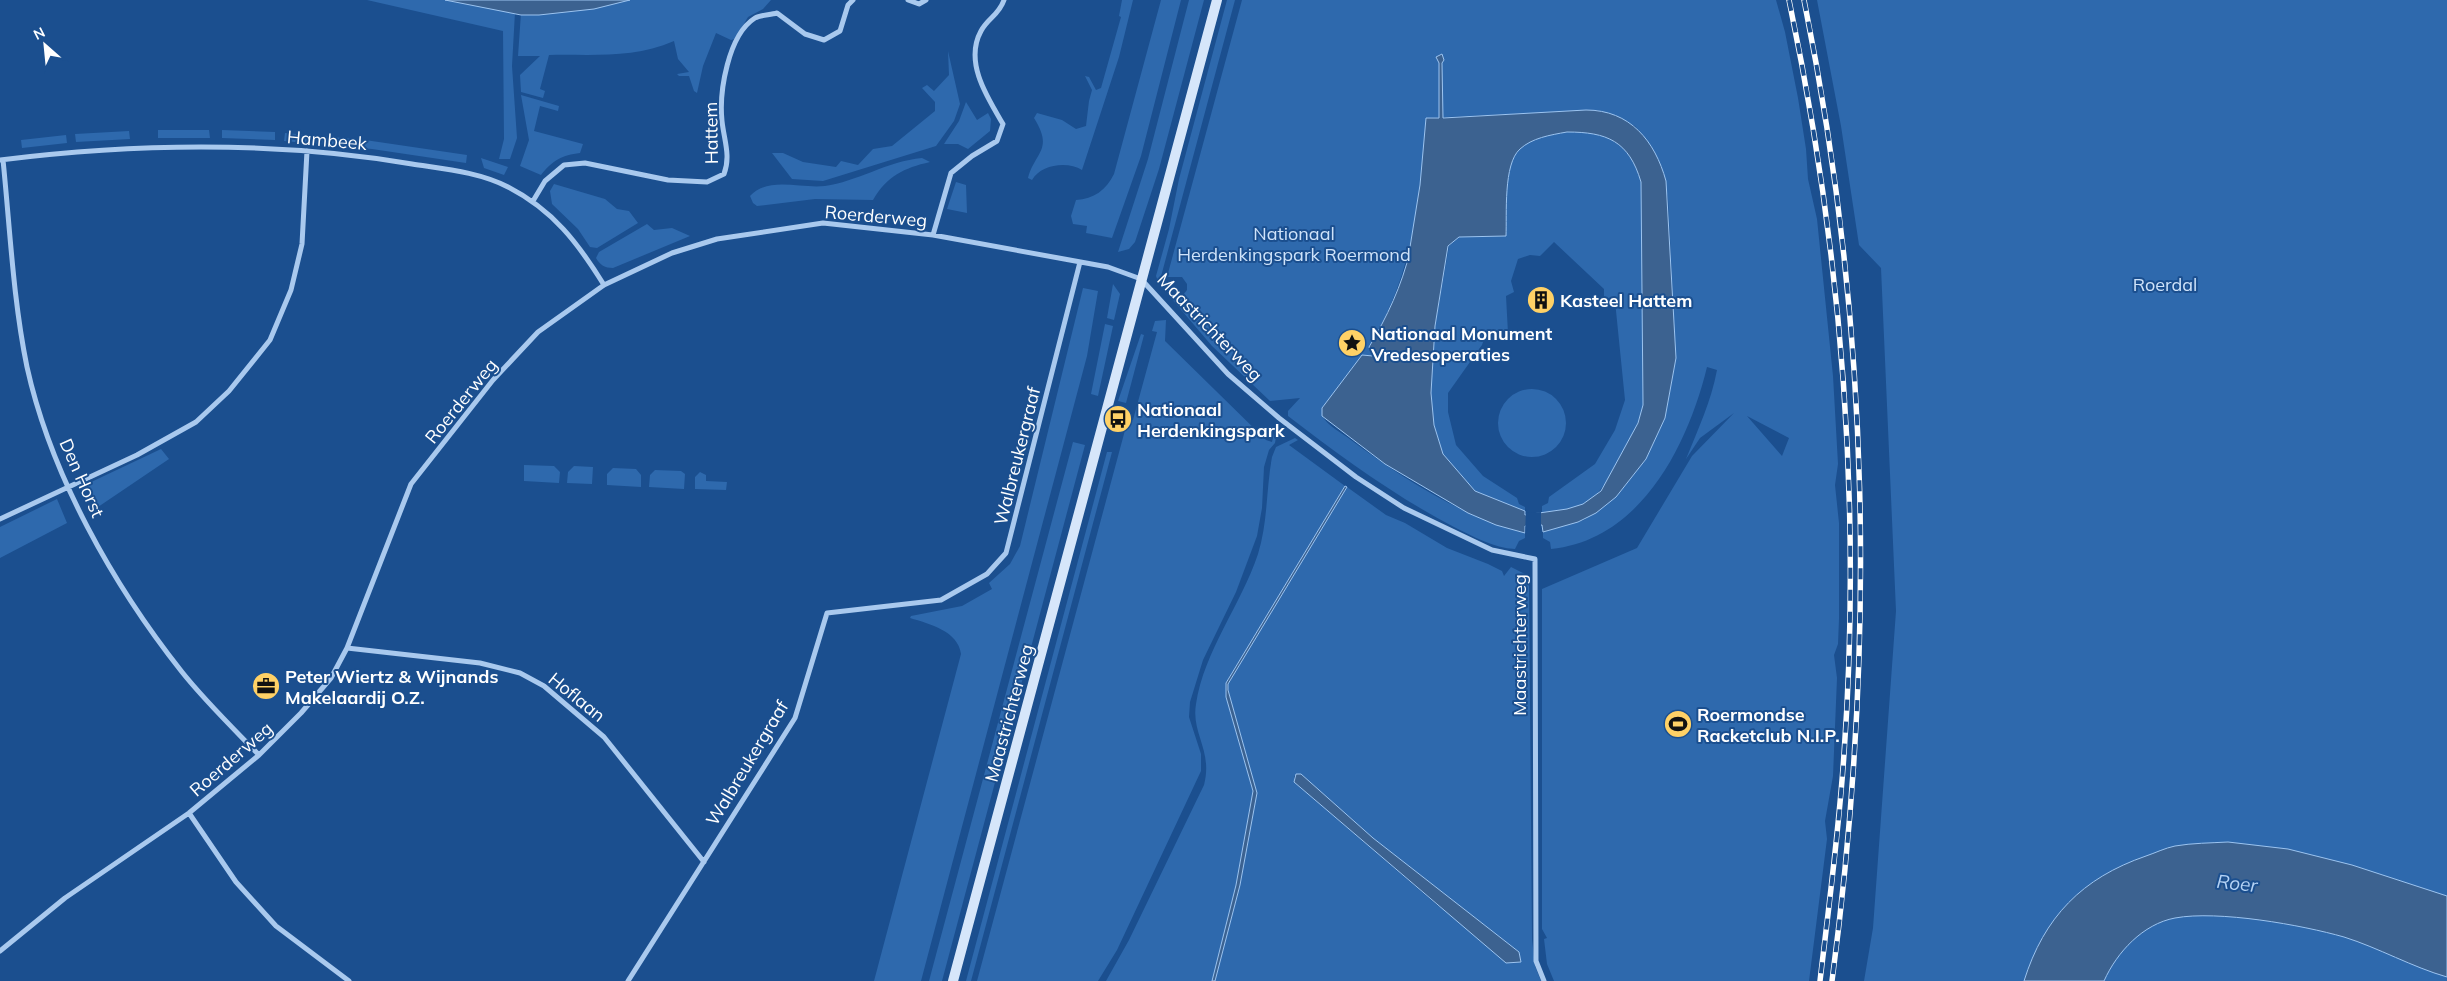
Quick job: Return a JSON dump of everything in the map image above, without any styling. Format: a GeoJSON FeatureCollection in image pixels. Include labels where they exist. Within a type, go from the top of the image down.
{"type":"FeatureCollection","features":[{"type":"Feature","properties":{"kind":"main road","name":"Maastrichterweg"},"geometry":{"type":"LineString","coordinates":[[953,981],[1217,0]]}},
{"type":"Feature","properties":{"kind":"street","name":"Hattem"},"geometry":{"type":"LineString","coordinates":[[533,201],[545,181],[564,165],[585,163],[668,180],[707,182],[724,174],[728,163],[721,119],[725,82],[730,52],[741,31],[756,17],[777,13],[805,34],[824,40],[840,31],[848,5],[853,0]]}},
{"type":"Feature","properties":{"kind":"street"},"geometry":{"type":"LineString","coordinates":[[908,0],[919,4],[926,0]]}},
{"type":"Feature","properties":{"kind":"street"},"geometry":{"type":"LineString","coordinates":[[933,235],[951,173],[972,156],[998,141],[1003,124],[981,82],[973,53],[982,30],[1000,10],[1004,0]]}},
{"type":"Feature","properties":{"kind":"street","name":"Hambeek"},"geometry":{"type":"LineString","coordinates":[[1,160],[124,148],[201,146],[307,151],[363,156],[469,173],[506,186],[533,201],[560,223],[587,257],[604,285]]}},
{"type":"Feature","properties":{"kind":"street"},"geometry":{"type":"LineString","coordinates":[[0,519],[137,455],[196,422],[229,392],[270,340],[291,290],[302,244],[307,151]]}},
{"type":"Feature","properties":{"kind":"street","name":"Den Horst"},"geometry":{"type":"LineString","coordinates":[[1,160],[27,366],[40,412],[68,487],[116,578],[182,672],[258,755]]}},
{"type":"Feature","properties":{"kind":"street","name":"Roerderweg"},"geometry":{"type":"LineString","coordinates":[[0,951],[65,898],[189,813],[258,755],[301,713],[330,678],[347,648],[411,484],[492,380],[538,332],[604,285],[672,253],[717,239],[823,223],[933,235],[1108,267],[1141,279]]}},
{"type":"Feature","properties":{"kind":"street","name":"Walbreukergraaf"},"geometry":{"type":"LineString","coordinates":[[628,981],[795,718],[827,613],[942,600],[987,574],[1006,553],[1080,262]]}},
{"type":"Feature","properties":{"kind":"street","name":"Maastrichterweg"},"geometry":{"type":"LineString","coordinates":[[1141,279],[1228,374],[1279,418],[1356,477],[1404,508],[1492,550],[1535,559],[1536,961],[1544,981]]}},
{"type":"Feature","properties":{"kind":"street","name":"Hoflaan"},"geometry":{"type":"LineString","coordinates":[[347,648],[480,663],[520,673],[544,686],[604,737],[704,862]]}},
{"type":"Feature","properties":{"kind":"street"},"geometry":{"type":"LineString","coordinates":[[189,813],[236,882],[276,926],[349,981]]}},
{"type":"Feature","properties":{"kind":"green space"},"geometry":{"type":"Polygon","coordinates":[[[367,0],[771,0],[763,9],[748,17],[735,39],[731,40],[716,33],[703,66],[697,93],[694,91],[689,76],[679,76],[677,74],[689,72],[678,59],[674,41],[659,47],[628,53],[549,55],[540,89],[545,91],[543,98],[521,92],[520,75],[540,56],[518,56],[521,13],[515,12],[512,66],[517,138],[510,159],[499,159],[504,139],[503,31],[367,0]]]}},
{"type":"Feature","properties":{"kind":"green space"},"geometry":{"type":"Polygon","coordinates":[[[1122,0],[1133,0],[1119,57],[1082,170],[1062,165],[1048,167],[1032,180],[1028,178],[1043,144],[1040,129],[1034,118],[1037,113],[1062,120],[1076,129],[1086,126],[1092,90],[1085,76],[1089,77],[1096,90],[1101,88],[1121,17],[1119,16],[1122,0]]]}},
{"type":"Feature","properties":{"kind":"green space"},"geometry":{"type":"Polygon","coordinates":[[[1161,0],[1181,0],[1141,156],[1112,238],[1086,233],[1087,226],[1073,224],[1071,216],[1076,200],[1088,198],[1099,193],[1114,174],[1161,0]]]}},
{"type":"Feature","properties":{"kind":"green space"},"geometry":{"type":"Polygon","coordinates":[[[1189,0],[1204,0],[1159,169],[1135,242],[1129,249],[1118,252],[1148,159],[1189,0]]]}},
{"type":"Feature","properties":{"kind":"green space"},"geometry":{"type":"Polygon","coordinates":[[[1227,0],[1235,0],[1159,284],[1156,276],[1169,229],[1179,179],[1227,0]]]}},
{"type":"Feature","properties":{"kind":"green space","name":"Nationaal Herdenkingspark Roermond"},"geometry":{"type":"Polygon","coordinates":[[[1242,0],[1776,0],[1785,32],[1798,98],[1806,149],[1808,179],[1817,219],[1833,376],[1838,464],[1835,485],[1839,523],[1839,619],[1838,644],[1834,655],[1837,678],[1833,776],[1825,821],[1827,839],[1809,981],[1554,981],[1547,964],[1544,939],[1547,938],[1542,929],[1542,589],[1637,548],[1692,456],[1734,413],[1700,438],[1686,459],[1704,415],[1717,370],[1707,367],[1699,397],[1673,456],[1656,484],[1635,508],[1611,528],[1583,542],[1551,549],[1550,542],[1543,538],[1543,532],[1584,520],[1616,497],[1646,459],[1665,418],[1676,358],[1668,199],[1663,173],[1652,148],[1635,126],[1597,110],[1426,118],[1417,208],[1412,237],[1396,292],[1369,347],[1374,356],[1362,355],[1322,408],[1322,416],[1331,426],[1412,482],[1479,517],[1525,533],[1525,538],[1519,541],[1515,549],[1483,541],[1432,515],[1369,475],[1288,416],[1288,411],[1300,398],[1270,401],[1212,346],[1171,298],[1177,294],[1183,295],[1187,290],[1187,284],[1182,277],[1167,277],[1242,0]],[[1747,416],[1782,456],[1789,438],[1747,416]]]}},
{"type":"Feature","properties":{"kind":"green space","name":"Roerdal"},"geometry":{"type":"Polygon","coordinates":[[[1817,0],[2447,0],[2447,981],[1864,981],[1873,928],[1896,611],[1881,268],[1859,245],[1841,126],[1817,0]]]}},
{"type":"Feature","properties":{"kind":"green space"},"geometry":{"type":"Polygon","coordinates":[[[948,51],[960,104],[954,121],[936,146],[823,181],[792,179],[772,153],[783,153],[803,162],[836,167],[841,161],[858,165],[873,149],[892,146],[935,111],[935,102],[922,88],[927,85],[934,91],[949,75],[948,51]]]}},
{"type":"Feature","properties":{"kind":"green space"},"geometry":{"type":"Polygon","coordinates":[[[521,95],[559,106],[558,111],[540,106],[534,131],[583,144],[580,153],[558,159],[541,175],[520,166],[529,140],[521,95]]]}},
{"type":"Feature","properties":{"kind":"green space"},"geometry":{"type":"Polygon","coordinates":[[[966,102],[977,120],[988,113],[991,119],[990,131],[968,149],[958,144],[944,144],[959,121],[966,102]]]}},
{"type":"Feature","properties":{"kind":"green space"},"geometry":{"type":"Polygon","coordinates":[[[158,130],[209,130],[210,138],[158,138],[158,130]]]}},
{"type":"Feature","properties":{"kind":"green space"},"geometry":{"type":"Polygon","coordinates":[[[222,130],[275,132],[275,140],[222,138],[222,130]]]}},
{"type":"Feature","properties":{"kind":"green space"},"geometry":{"type":"Polygon","coordinates":[[[129,131],[130,139],[76,142],[75,134],[129,131]]]}},
{"type":"Feature","properties":{"kind":"green space"},"geometry":{"type":"Polygon","coordinates":[[[1567,132],[1594,134],[1615,142],[1630,157],[1641,182],[1643,405],[1630,440],[1615,468],[1593,498],[1582,505],[1542,514],[1542,506],[1548,503],[1549,497],[1595,464],[1615,430],[1625,400],[1615,301],[1604,299],[1604,289],[1554,242],[1540,256],[1530,255],[1518,259],[1511,281],[1514,292],[1506,296],[1508,333],[1486,333],[1482,345],[1448,393],[1448,412],[1456,445],[1483,476],[1517,498],[1519,504],[1525,507],[1525,511],[1475,491],[1443,454],[1434,425],[1431,393],[1435,326],[1449,246],[1459,237],[1506,236],[1508,177],[1515,156],[1520,149],[1530,142],[1567,132]]]}},
{"type":"Feature","properties":{"kind":"green space"},"geometry":{"type":"Polygon","coordinates":[[[285,133],[365,140],[467,155],[466,163],[372,149],[284,141],[285,133]]]}},
{"type":"Feature","properties":{"kind":"green space"},"geometry":{"type":"Polygon","coordinates":[[[66,135],[67,143],[22,148],[21,140],[66,135]]]}},
{"type":"Feature","properties":{"kind":"green space"},"geometry":{"type":"Polygon","coordinates":[[[481,158],[508,167],[504,175],[484,168],[481,158]]]}},
{"type":"Feature","properties":{"kind":"green space"},"geometry":{"type":"Polygon","coordinates":[[[922,158],[930,162],[897,174],[884,185],[873,200],[815,199],[757,206],[753,203],[750,196],[766,186],[825,186],[837,184],[897,163],[922,158]]]}},
{"type":"Feature","properties":{"kind":"green space"},"geometry":{"type":"Polygon","coordinates":[[[956,182],[966,185],[967,213],[947,209],[956,182]]]}},
{"type":"Feature","properties":{"kind":"green space"},"geometry":{"type":"Polygon","coordinates":[[[554,184],[605,199],[617,209],[629,211],[638,223],[597,248],[590,247],[578,229],[552,204],[550,191],[554,184]]]}},
{"type":"Feature","properties":{"kind":"green space"},"geometry":{"type":"Polygon","coordinates":[[[647,224],[654,230],[672,228],[690,236],[613,268],[603,266],[596,258],[599,252],[647,224]]]}},
{"type":"Feature","properties":{"kind":"green space"},"geometry":{"type":"Polygon","coordinates":[[[1113,284],[1120,294],[1114,320],[1107,318],[1113,284]]]}},
{"type":"Feature","properties":{"kind":"green space"},"geometry":{"type":"Polygon","coordinates":[[[1083,288],[1098,291],[1087,356],[921,981],[874,981],[961,654],[959,646],[949,634],[934,626],[910,618],[911,616],[962,606],[992,589],[989,583],[1010,564],[1020,546],[1083,288]]]}},
{"type":"Feature","properties":{"kind":"green space"},"geometry":{"type":"Polygon","coordinates":[[[1166,320],[1165,341],[1266,440],[1272,442],[1276,423],[1278,425],[1275,443],[1269,450],[1264,467],[1262,508],[1257,536],[1236,592],[1203,660],[1190,702],[1189,717],[1201,754],[1201,771],[1117,950],[1098,981],[977,981],[1128,419],[1133,420],[1157,332],[1152,331],[1155,321],[1166,320]]]}},
{"type":"Feature","properties":{"kind":"green space"},"geometry":{"type":"Polygon","coordinates":[[[1105,324],[1113,326],[1098,396],[1091,394],[1105,324]]]}},
{"type":"Feature","properties":{"kind":"green space"},"geometry":{"type":"Polygon","coordinates":[[[1141,334],[1144,335],[1126,403],[1118,401],[1141,334]]]}},
{"type":"Feature","properties":{"kind":"green space"},"geometry":{"type":"Polygon","coordinates":[[[1532,389],[1545,392],[1556,399],[1563,410],[1566,423],[1563,436],[1556,447],[1545,454],[1532,457],[1519,454],[1508,447],[1501,436],[1498,423],[1501,410],[1508,399],[1519,392],[1532,389]]]}},
{"type":"Feature","properties":{"kind":"green space"},"geometry":{"type":"Polygon","coordinates":[[[1295,438],[1298,440],[1289,445],[1345,486],[1226,683],[1226,697],[1253,791],[1236,885],[1212,981],[1106,981],[1129,940],[1204,785],[1206,762],[1195,715],[1200,684],[1258,554],[1264,530],[1272,457],[1276,447],[1295,438]]]}},
{"type":"Feature","properties":{"kind":"green space"},"geometry":{"type":"Polygon","coordinates":[[[1073,442],[1085,445],[942,981],[929,981],[1073,442]]]}},
{"type":"Feature","properties":{"kind":"green space"},"geometry":{"type":"Polygon","coordinates":[[[161,449],[169,459],[98,507],[87,484],[161,449]]]}},
{"type":"Feature","properties":{"kind":"green space"},"geometry":{"type":"Polygon","coordinates":[[[1107,452],[1112,452],[971,981],[966,981],[1107,452]]]}},
{"type":"Feature","properties":{"kind":"green space"},"geometry":{"type":"Polygon","coordinates":[[[524,465],[554,466],[560,472],[559,483],[524,481],[524,465]]]}},
{"type":"Feature","properties":{"kind":"green space"},"geometry":{"type":"Polygon","coordinates":[[[574,466],[593,467],[592,484],[567,483],[568,472],[574,466]]]}},
{"type":"Feature","properties":{"kind":"green space"},"geometry":{"type":"Polygon","coordinates":[[[613,468],[636,469],[641,475],[641,487],[607,485],[607,474],[613,468]]]}},
{"type":"Feature","properties":{"kind":"green space"},"geometry":{"type":"Polygon","coordinates":[[[655,470],[681,471],[685,474],[684,489],[649,487],[650,475],[655,470]]]}},
{"type":"Feature","properties":{"kind":"green space"},"geometry":{"type":"Polygon","coordinates":[[[700,472],[706,475],[706,481],[727,482],[726,490],[695,489],[695,477],[700,472]]]}},
{"type":"Feature","properties":{"kind":"green space"},"geometry":{"type":"Polygon","coordinates":[[[1347,487],[1386,515],[1405,523],[1447,548],[1502,571],[1504,576],[1511,567],[1525,574],[1529,581],[1532,939],[1535,966],[1541,981],[1215,981],[1240,885],[1257,793],[1228,690],[1228,684],[1347,487]],[[1301,774],[1294,776],[1294,782],[1437,905],[1521,962],[1519,952],[1373,838],[1301,774]]]}},
{"type":"Feature","properties":{"kind":"green space"},"geometry":{"type":"Polygon","coordinates":[[[57,499],[67,523],[0,558],[0,527],[57,499]]]}},
{"type":"Feature","properties":{"kind":"water"},"geometry":{"type":"Polygon","coordinates":[[[445,0],[630,0],[594,9],[521,15],[445,0]]]}},
{"type":"Feature","properties":{"kind":"water"},"geometry":{"type":"Polygon","coordinates":[[[1442,54],[1444,60],[1442,63],[1443,118],[1586,110],[1602,111],[1616,115],[1638,130],[1655,153],[1666,181],[1676,358],[1665,418],[1646,459],[1616,497],[1596,513],[1578,522],[1543,532],[1542,525],[1525,526],[1525,533],[1496,525],[1468,513],[1385,464],[1322,416],[1322,408],[1362,355],[1373,356],[1369,347],[1388,312],[1403,276],[1410,251],[1407,249],[1410,247],[1420,185],[1426,118],[1439,118],[1439,63],[1436,57],[1442,54]],[[1567,132],[1548,136],[1525,145],[1520,149],[1515,156],[1508,178],[1506,236],[1459,237],[1448,246],[1435,326],[1431,393],[1434,425],[1443,454],[1475,491],[1525,511],[1525,515],[1567,509],[1583,504],[1601,491],[1638,423],[1643,405],[1641,182],[1636,168],[1623,148],[1605,137],[1581,132],[1567,132]]]}},
{"type":"Feature","properties":{"kind":"water"},"geometry":{"type":"Polygon","coordinates":[[[1345,486],[1347,487],[1228,684],[1228,690],[1257,793],[1240,885],[1215,981],[1212,981],[1236,885],[1253,791],[1226,697],[1226,683],[1345,486]]]}},
{"type":"Feature","properties":{"kind":"water"},"geometry":{"type":"Polygon","coordinates":[[[1296,774],[1301,774],[1373,838],[1519,952],[1521,962],[1506,963],[1294,782],[1296,774]]]}},
{"type":"Feature","properties":{"kind":"water","name":"Roer"},"geometry":{"type":"Polygon","coordinates":[[[2228,842],[2288,849],[2352,865],[2447,896],[2447,977],[2357,941],[2326,932],[2236,917],[2193,916],[2163,921],[2142,933],[2132,941],[2116,960],[2104,981],[2024,981],[2032,958],[2042,938],[2068,903],[2085,888],[2123,865],[2171,847],[2188,844],[2228,842]]]}},
{"type":"Feature","properties":{"kind":"pier"},"geometry":{"type":"Polygon","coordinates":[[[1526,509],[1527,513],[1541,512],[1541,533],[1540,528],[1528,528],[1525,536],[1526,509]]]}},
{"type":"Feature","properties":{"kind":"railway"},"geometry":{"type":"LineString","coordinates":[[1789,0],[1807,93],[1834,281],[1843,375],[1848,470],[1850,564],[1849,659],[1844,754],[1837,839],[1820,981]]}},
{"type":"Feature","properties":{"kind":"railway"},"geometry":{"type":"LineString","coordinates":[[1804,0],[1826,123],[1843,246],[1854,368],[1860,489],[1860,611],[1856,734],[1846,857],[1832,981]]}},
{"type":"Feature","properties":{"kind":"place","name":"Kasteel Hattem"},"geometry":{"type":"Point","coordinates":[1541,300]}},
{"type":"Feature","properties":{"kind":"place","name":"Nationaal Monument Vredesoperaties"},"geometry":{"type":"Point","coordinates":[1352,343]}},
{"type":"Feature","properties":{"kind":"place","name":"Nationaal Herdenkingspark"},"geometry":{"type":"Point","coordinates":[1118,419]}},
{"type":"Feature","properties":{"kind":"place","name":"Peter Wiertz & Wijnands Makelaardij O.Z."},"geometry":{"type":"Point","coordinates":[266,686]}},
{"type":"Feature","properties":{"kind":"place","name":"Roermondse Racketclub N.I.P."},"geometry":{"type":"Point","coordinates":[1678,724]}}]}
